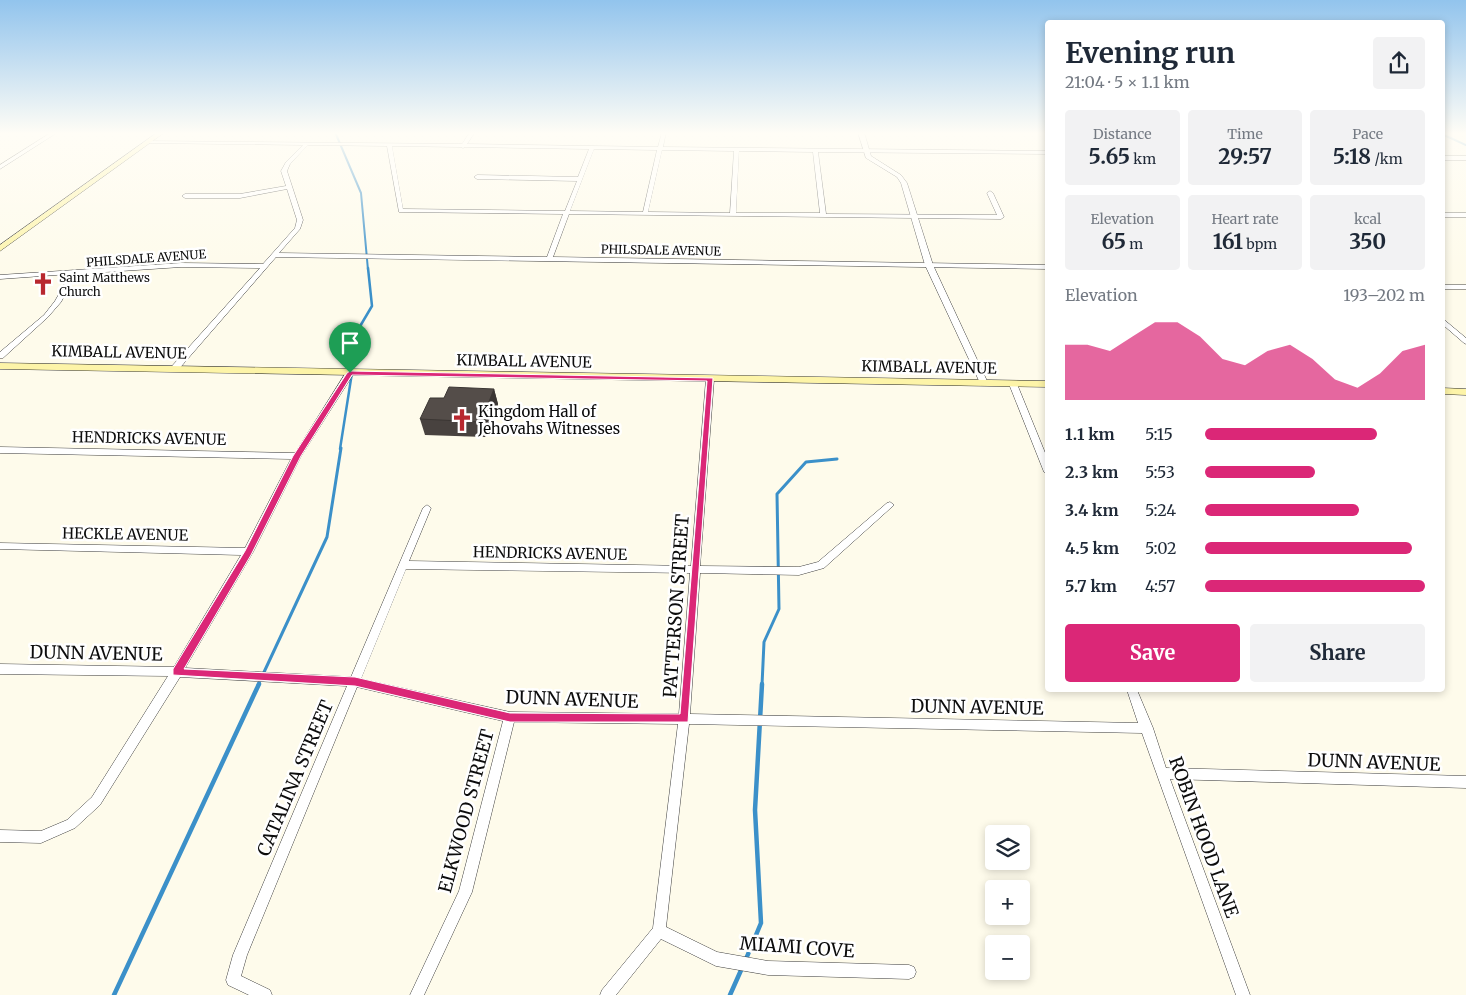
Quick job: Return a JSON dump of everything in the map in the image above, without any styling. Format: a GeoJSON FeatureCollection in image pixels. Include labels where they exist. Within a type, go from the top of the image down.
{"type":"FeatureCollection","features":[{"type":"Feature","properties":{"kind":"main road"},"geometry":{"type":"LineString","coordinates":[[0,249],[98,178]]}},
{"type":"Feature","properties":{"kind":"main road","name":"KIMBALL AVENUE"},"geometry":{"type":"LineString","coordinates":[[0,366],[1045,384]]}},
{"type":"Feature","properties":{"kind":"main road"},"geometry":{"type":"LineString","coordinates":[[1445,391],[1466,392]]}},
{"type":"Feature","properties":{"kind":"street"},"geometry":{"type":"LineString","coordinates":[[175,368],[298,228],[300,220],[287,178]]}},
{"type":"Feature","properties":{"kind":"street"},"geometry":{"type":"LineString","coordinates":[[395,178],[401,211],[1002,217],[990,193]]}},
{"type":"Feature","properties":{"kind":"street"},"geometry":{"type":"LineString","coordinates":[[550,178],[579,179],[550,259]]}},
{"type":"Feature","properties":{"kind":"street"},"geometry":{"type":"LineString","coordinates":[[645,214],[653,178]]}},
{"type":"Feature","properties":{"kind":"street"},"geometry":{"type":"LineString","coordinates":[[734,215],[736,178]]}},
{"type":"Feature","properties":{"kind":"street"},"geometry":{"type":"LineString","coordinates":[[818,178],[823,216]]}},
{"type":"Feature","properties":{"kind":"street"},"geometry":{"type":"LineString","coordinates":[[901,178],[904,183],[929,265],[984,383]]}},
{"type":"Feature","properties":{"kind":"street"},"geometry":{"type":"LineString","coordinates":[[185,196],[245,196],[290,188]]}},
{"type":"Feature","properties":{"kind":"street"},"geometry":{"type":"LineString","coordinates":[[1445,215],[1466,215]]}},
{"type":"Feature","properties":{"kind":"street","name":"PHILSDALE AVENUE"},"geometry":{"type":"LineString","coordinates":[[274,255],[1045,267]]}},
{"type":"Feature","properties":{"kind":"street","name":"PHILSDALE AVENUE"},"geometry":{"type":"LineString","coordinates":[[0,278],[181,265],[264,266]]}},
{"type":"Feature","properties":{"kind":"street"},"geometry":{"type":"LineString","coordinates":[[0,356],[46,316],[58,302],[73,274]]}},
{"type":"Feature","properties":{"kind":"street"},"geometry":{"type":"LineString","coordinates":[[1445,287],[1466,287]]}},
{"type":"Feature","properties":{"kind":"street"},"geometry":{"type":"LineString","coordinates":[[1445,323],[1466,342]]}},
{"type":"Feature","properties":{"kind":"street"},"geometry":{"type":"LineString","coordinates":[[0,836],[41,837],[70,824],[96,801],[177,672],[248,552],[297,456],[350,373]]}},
{"type":"Feature","properties":{"kind":"street","name":"PATTERSON STREET"},"geometry":{"type":"LineString","coordinates":[[659,931],[684,719],[710,379]]}},
{"type":"Feature","properties":{"kind":"street"},"geometry":{"type":"LineString","coordinates":[[1013,384],[1045,464]]}},
{"type":"Feature","properties":{"kind":"street","name":"HENDRICKS AVENUE"},"geometry":{"type":"LineString","coordinates":[[0,450],[297,456]]}},
{"type":"Feature","properties":{"kind":"street","name":"HENDRICKS AVENUE"},"geometry":{"type":"LineString","coordinates":[[405,565],[696,571],[799,571],[821,565],[890,505]]}},
{"type":"Feature","properties":{"kind":"street","name":"CATALINA STREET"},"geometry":{"type":"LineString","coordinates":[[265,995],[233,980],[240,955],[428,508]]}},
{"type":"Feature","properties":{"kind":"street","name":"HECKLE AVENUE"},"geometry":{"type":"LineString","coordinates":[[0,546],[248,552]]}},
{"type":"Feature","properties":{"kind":"street","name":"DUNN AVENUE"},"geometry":{"type":"LineString","coordinates":[[0,669],[177,672],[355,682],[510,717],[1147,728]]}},
{"type":"Feature","properties":{"kind":"street","name":"ROBIN HOOD LANE"},"geometry":{"type":"LineString","coordinates":[[1133,692],[1243,995]]}},
{"type":"Feature","properties":{"kind":"street","name":"ELKWOOD STREET"},"geometry":{"type":"LineString","coordinates":[[417,995],[465,892],[510,717]]}},
{"type":"Feature","properties":{"kind":"street","name":"DUNN AVENUE"},"geometry":{"type":"LineString","coordinates":[[1162,773],[1466,782]]}},
{"type":"Feature","properties":{"kind":"street"},"geometry":{"type":"LineString","coordinates":[[607,995],[659,931]]}},
{"type":"Feature","properties":{"kind":"street","name":"MIAMI COVE"},"geometry":{"type":"LineString","coordinates":[[659,931],[716,959],[768,968],[910,972]]}},
{"type":"Feature","properties":{"kind":"building"},"geometry":{"type":"Polygon","coordinates":[[[449,387],[494,389],[481,422],[420,419],[430,398],[444,398],[449,387]]]}},
{"type":"Feature","properties":{"kind":"waterway"},"geometry":{"type":"LineString","coordinates":[[355,178],[361,193],[368,270]]}},
{"type":"Feature","properties":{"kind":"waterway"},"geometry":{"type":"LineString","coordinates":[[340,449],[359,328],[372,306],[368,268]]}},
{"type":"Feature","properties":{"kind":"waterway"},"geometry":{"type":"LineString","coordinates":[[258,685],[327,537],[341,448]]}},
{"type":"Feature","properties":{"kind":"waterway"},"geometry":{"type":"LineString","coordinates":[[762,685],[764,642],[779,609],[777,494],[806,462],[837,459]]}},
{"type":"Feature","properties":{"kind":"waterway"},"geometry":{"type":"LineString","coordinates":[[114,995],[259,684]]}},
{"type":"Feature","properties":{"kind":"waterway"},"geometry":{"type":"LineString","coordinates":[[746,959],[761,923],[755,810],[762,684]]}},
{"type":"Feature","properties":{"kind":"waterway"},"geometry":{"type":"LineString","coordinates":[[730,995],[742,968]]}},
{"type":"Feature","properties":{"kind":"place","name":"Saint Matthews Church"},"geometry":{"type":"Point","coordinates":[43,284]}},
{"type":"Feature","properties":{"kind":"place","name":"Kingdom Hall of Jehovahs Witnesses"},"geometry":{"type":"Point","coordinates":[462,420]}},
{"type":"Feature","properties":{"kind":"route"},"geometry":{"type":"LineString","coordinates":[[350,373],[710,379],[684,719],[510,717],[355,682],[177,672],[248,552],[297,456],[350,373]]}}]}
